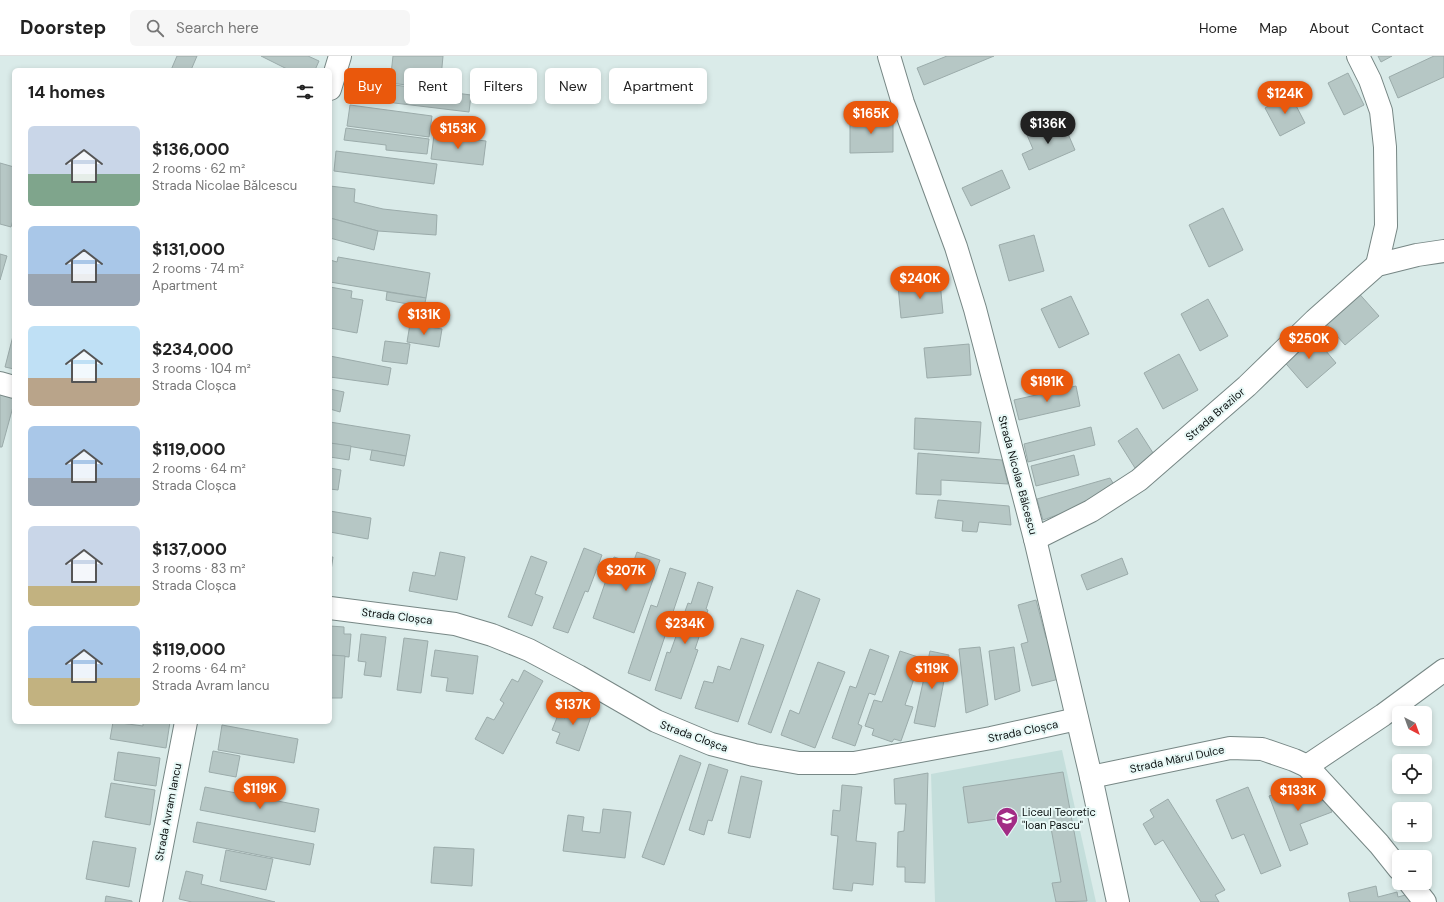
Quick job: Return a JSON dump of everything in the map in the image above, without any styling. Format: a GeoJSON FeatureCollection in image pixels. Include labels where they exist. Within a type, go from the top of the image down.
{"type":"FeatureCollection","features":[{"type":"Feature","properties":{"kind":"street"},"geometry":{"type":"LineString","coordinates":[[332,82],[340,56]]}},
{"type":"Feature","properties":{"kind":"street","name":"Strada Nicolae Bălcescu"},"geometry":{"type":"LineString","coordinates":[[889,56],[903,103],[953,240],[975,310],[1035,539],[1091,777],[1118,902]]}},
{"type":"Feature","properties":{"kind":"street"},"geometry":{"type":"LineString","coordinates":[[1358,56],[1370,80],[1381,111],[1385,147],[1386,226],[1377,265]]}},
{"type":"Feature","properties":{"kind":"street","name":"Strada Brazilor"},"geometry":{"type":"LineString","coordinates":[[1035,539],[1091,511],[1139,480],[1246,386],[1315,320],[1377,265],[1417,255],[1444,251]]}},
{"type":"Feature","properties":{"kind":"street"},"geometry":{"type":"LineString","coordinates":[[0,383],[12,386]]}},
{"type":"Feature","properties":{"kind":"street","name":"Strada Cloșca"},"geometry":{"type":"LineString","coordinates":[[332,608],[455,624],[492,635],[529,650],[578,676],[656,722],[711,744],[754,755],[799,763],[854,763],[991,738],[1077,719]]}},
{"type":"Feature","properties":{"kind":"street"},"geometry":{"type":"LineString","coordinates":[[1307,766],[1383,715],[1444,670]]}},
{"type":"Feature","properties":{"kind":"street","name":"Strada Avram Iancu"},"geometry":{"type":"LineString","coordinates":[[151,902],[186,724]]}},
{"type":"Feature","properties":{"kind":"street","name":"Strada Mărul Dulce"},"geometry":{"type":"LineString","coordinates":[[1091,777],[1230,748],[1262,749],[1307,766],[1379,844],[1392,860]]}},
{"type":"Feature","properties":{"kind":"street"},"geometry":{"type":"LineString","coordinates":[[1416,890],[1425,902]]}},
{"type":"Feature","properties":{"kind":"shaded area","name":"Liceul Teoretic \"Ioan Pascu\""},"geometry":{"type":"Polygon","coordinates":[[[1062,750],[1096,902],[935,902],[931,774],[1062,750]]]}},
{"type":"Feature","properties":{"kind":"building"},"geometry":{"type":"Polygon","coordinates":[[[177,56],[197,56],[192,68],[172,68],[177,56]]]}},
{"type":"Feature","properties":{"kind":"building"},"geometry":{"type":"Polygon","coordinates":[[[261,56],[308,56],[319,61],[316,68],[285,68],[261,56]]]}},
{"type":"Feature","properties":{"kind":"building"},"geometry":{"type":"Polygon","coordinates":[[[393,56],[443,56],[442,68],[404,68],[404,85],[396,84],[396,68],[392,68],[393,56]]]}},
{"type":"Feature","properties":{"kind":"building"},"geometry":{"type":"Polygon","coordinates":[[[947,56],[994,56],[924,85],[917,68],[947,56]]]}},
{"type":"Feature","properties":{"kind":"building"},"geometry":{"type":"Polygon","coordinates":[[[1378,56],[1392,56],[1381,62],[1378,56]]]}},
{"type":"Feature","properties":{"kind":"building"},"geometry":{"type":"Polygon","coordinates":[[[1434,56],[1444,56],[1444,77],[1398,98],[1389,77],[1434,56]]]}},
{"type":"Feature","properties":{"kind":"building"},"geometry":{"type":"Polygon","coordinates":[[[1348,73],[1364,105],[1344,115],[1328,83],[1348,73]]]}},
{"type":"Feature","properties":{"kind":"building"},"geometry":{"type":"Polygon","coordinates":[[[396,85],[404,86],[404,104],[462,104],[462,94],[470,95],[469,112],[396,103],[396,85]]]}},
{"type":"Feature","properties":{"kind":"building"},"geometry":{"type":"Polygon","coordinates":[[[1290,94],[1305,123],[1280,136],[1265,108],[1290,94]]]}},
{"type":"Feature","properties":{"kind":"building"},"geometry":{"type":"Polygon","coordinates":[[[350,105],[432,116],[429,137],[347,126],[350,105]]]}},
{"type":"Feature","properties":{"kind":"building"},"geometry":{"type":"Polygon","coordinates":[[[850,118],[893,118],[893,152],[850,153],[850,118]]]}},
{"type":"Feature","properties":{"kind":"building"},"geometry":{"type":"Polygon","coordinates":[[[1062,120],[1075,150],[1029,170],[1022,154],[1033,149],[1027,135],[1062,120]]]}},
{"type":"Feature","properties":{"kind":"building"},"geometry":{"type":"Polygon","coordinates":[[[346,128],[429,139],[427,154],[386,150],[386,145],[344,140],[346,128]]]}},
{"type":"Feature","properties":{"kind":"building"},"geometry":{"type":"Polygon","coordinates":[[[434,135],[486,141],[483,165],[431,159],[434,135]]]}},
{"type":"Feature","properties":{"kind":"building"},"geometry":{"type":"Polygon","coordinates":[[[336,151],[437,164],[434,184],[334,171],[336,151]]]}},
{"type":"Feature","properties":{"kind":"building"},"geometry":{"type":"Polygon","coordinates":[[[0,163],[12,166],[12,224],[11,227],[0,224],[0,163]]]}},
{"type":"Feature","properties":{"kind":"building"},"geometry":{"type":"Polygon","coordinates":[[[1002,170],[1010,188],[971,206],[962,188],[1002,170]]]}},
{"type":"Feature","properties":{"kind":"building"},"geometry":{"type":"Polygon","coordinates":[[[332,186],[355,189],[354,202],[383,209],[437,215],[436,235],[378,231],[332,219],[332,186]]]}},
{"type":"Feature","properties":{"kind":"building"},"geometry":{"type":"Polygon","coordinates":[[[1223,208],[1243,250],[1209,267],[1189,225],[1223,208]]]}},
{"type":"Feature","properties":{"kind":"building"},"geometry":{"type":"Polygon","coordinates":[[[332,219],[378,231],[374,250],[332,239],[332,219]]]}},
{"type":"Feature","properties":{"kind":"building"},"geometry":{"type":"Polygon","coordinates":[[[1034,235],[1044,271],[1009,281],[999,245],[1034,235]]]}},
{"type":"Feature","properties":{"kind":"building"},"geometry":{"type":"Polygon","coordinates":[[[0,254],[7,256],[0,280],[0,254]]]}},
{"type":"Feature","properties":{"kind":"building"},"geometry":{"type":"Polygon","coordinates":[[[338,257],[430,273],[426,298],[332,282],[332,261],[337,262],[338,257]]]}},
{"type":"Feature","properties":{"kind":"building"},"geometry":{"type":"Polygon","coordinates":[[[940,282],[943,313],[901,318],[898,286],[940,282]]]}},
{"type":"Feature","properties":{"kind":"building"},"geometry":{"type":"Polygon","coordinates":[[[332,287],[352,291],[351,298],[363,300],[357,333],[332,328],[332,287]]]}},
{"type":"Feature","properties":{"kind":"building"},"geometry":{"type":"Polygon","coordinates":[[[1355,289],[1379,316],[1345,345],[1322,319],[1355,289]]]}},
{"type":"Feature","properties":{"kind":"building"},"geometry":{"type":"Polygon","coordinates":[[[387,292],[426,298],[424,307],[386,300],[387,292]]]}},
{"type":"Feature","properties":{"kind":"building"},"geometry":{"type":"Polygon","coordinates":[[[1071,296],[1089,334],[1059,348],[1041,309],[1071,296]]]}},
{"type":"Feature","properties":{"kind":"building"},"geometry":{"type":"Polygon","coordinates":[[[1208,299],[1228,336],[1200,351],[1181,314],[1208,299]]]}},
{"type":"Feature","properties":{"kind":"building"},"geometry":{"type":"Polygon","coordinates":[[[410,324],[442,329],[439,347],[407,342],[410,324]]]}},
{"type":"Feature","properties":{"kind":"building"},"geometry":{"type":"Polygon","coordinates":[[[1311,333],[1336,363],[1307,388],[1281,358],[1311,333]]]}},
{"type":"Feature","properties":{"kind":"building"},"geometry":{"type":"Polygon","coordinates":[[[12,340],[12,369],[5,367],[12,340]]]}},
{"type":"Feature","properties":{"kind":"building"},"geometry":{"type":"Polygon","coordinates":[[[385,341],[410,344],[407,364],[382,361],[385,341]]]}},
{"type":"Feature","properties":{"kind":"building"},"geometry":{"type":"Polygon","coordinates":[[[969,344],[971,375],[927,378],[924,348],[969,344]]]}},
{"type":"Feature","properties":{"kind":"building"},"geometry":{"type":"Polygon","coordinates":[[[1179,354],[1198,390],[1163,409],[1144,373],[1179,354]]]}},
{"type":"Feature","properties":{"kind":"building"},"geometry":{"type":"Polygon","coordinates":[[[332,356],[391,368],[388,385],[332,377],[332,356]]]}},
{"type":"Feature","properties":{"kind":"building"},"geometry":{"type":"Polygon","coordinates":[[[1076,386],[1080,406],[1019,420],[1014,400],[1076,386]]]}},
{"type":"Feature","properties":{"kind":"building"},"geometry":{"type":"Polygon","coordinates":[[[332,389],[344,392],[340,412],[332,410],[332,389]]]}},
{"type":"Feature","properties":{"kind":"building"},"geometry":{"type":"Polygon","coordinates":[[[0,393],[12,396],[12,410],[2,447],[0,447],[0,393]]]}},
{"type":"Feature","properties":{"kind":"building"},"geometry":{"type":"Polygon","coordinates":[[[915,418],[981,422],[979,453],[914,449],[915,418]]]}},
{"type":"Feature","properties":{"kind":"building"},"geometry":{"type":"Polygon","coordinates":[[[332,422],[410,435],[406,456],[332,443],[332,422]]]}},
{"type":"Feature","properties":{"kind":"building"},"geometry":{"type":"Polygon","coordinates":[[[1091,427],[1095,445],[1028,462],[1024,444],[1091,427]]]}},
{"type":"Feature","properties":{"kind":"building"},"geometry":{"type":"Polygon","coordinates":[[[1137,428],[1155,456],[1135,468],[1118,441],[1137,428]]]}},
{"type":"Feature","properties":{"kind":"building"},"geometry":{"type":"Polygon","coordinates":[[[332,443],[351,446],[349,460],[332,457],[332,443]]]}},
{"type":"Feature","properties":{"kind":"building"},"geometry":{"type":"Polygon","coordinates":[[[372,450],[406,456],[404,466],[370,460],[372,450]]]}},
{"type":"Feature","properties":{"kind":"building"},"geometry":{"type":"Polygon","coordinates":[[[918,453],[1002,460],[1008,484],[941,480],[941,495],[916,494],[918,453]]]}},
{"type":"Feature","properties":{"kind":"building"},"geometry":{"type":"Polygon","coordinates":[[[1074,455],[1079,475],[1036,486],[1031,466],[1074,455]]]}},
{"type":"Feature","properties":{"kind":"building"},"geometry":{"type":"Polygon","coordinates":[[[332,468],[341,470],[338,490],[332,489],[332,468]]]}},
{"type":"Feature","properties":{"kind":"building"},"geometry":{"type":"Polygon","coordinates":[[[1110,478],[1116,488],[1091,503],[1043,520],[1037,499],[1110,478]]]}},
{"type":"Feature","properties":{"kind":"building"},"geometry":{"type":"Polygon","coordinates":[[[938,500],[1009,506],[1011,525],[979,522],[977,532],[962,531],[963,521],[935,518],[938,500]]]}},
{"type":"Feature","properties":{"kind":"building"},"geometry":{"type":"Polygon","coordinates":[[[332,511],[371,518],[368,539],[332,532],[332,511]]]}},
{"type":"Feature","properties":{"kind":"building"},"geometry":{"type":"Polygon","coordinates":[[[584,548],[602,555],[588,592],[585,591],[568,633],[553,628],[584,548]]]}},
{"type":"Feature","properties":{"kind":"building"},"geometry":{"type":"Polygon","coordinates":[[[440,552],[465,557],[457,600],[409,591],[413,572],[435,576],[440,552]]]}},
{"type":"Feature","properties":{"kind":"building"},"geometry":{"type":"Polygon","coordinates":[[[637,552],[660,560],[634,633],[593,618],[614,557],[633,563],[637,552]]]}},
{"type":"Feature","properties":{"kind":"building"},"geometry":{"type":"Polygon","coordinates":[[[531,556],[547,562],[535,594],[543,597],[532,626],[508,617],[531,556]]]}},
{"type":"Feature","properties":{"kind":"building"},"geometry":{"type":"Polygon","coordinates":[[[1122,558],[1128,574],[1087,590],[1081,575],[1122,558]]]}},
{"type":"Feature","properties":{"kind":"building"},"geometry":{"type":"Polygon","coordinates":[[[670,568],[686,573],[650,681],[628,673],[651,605],[657,607],[670,568]]]}},
{"type":"Feature","properties":{"kind":"building"},"geometry":{"type":"Polygon","coordinates":[[[698,582],[713,587],[706,609],[708,610],[695,649],[698,650],[681,699],[655,690],[667,652],[670,653],[688,603],[691,604],[698,582]]]}},
{"type":"Feature","properties":{"kind":"building"},"geometry":{"type":"Polygon","coordinates":[[[797,590],[820,599],[771,733],[748,724],[797,590]]]}},
{"type":"Feature","properties":{"kind":"building"},"geometry":{"type":"Polygon","coordinates":[[[1036,600],[1046,638],[1049,637],[1059,679],[1032,686],[1021,644],[1028,642],[1018,605],[1036,600]]]}},
{"type":"Feature","properties":{"kind":"building"},"geometry":{"type":"Polygon","coordinates":[[[332,626],[344,627],[344,634],[351,634],[349,657],[332,655],[332,626]]]}},
{"type":"Feature","properties":{"kind":"building"},"geometry":{"type":"Polygon","coordinates":[[[361,634],[386,637],[381,677],[364,675],[366,662],[358,661],[361,634]]]}},
{"type":"Feature","properties":{"kind":"building"},"geometry":{"type":"Polygon","coordinates":[[[404,638],[428,641],[421,693],[397,690],[404,638]]]}},
{"type":"Feature","properties":{"kind":"building"},"geometry":{"type":"Polygon","coordinates":[[[741,638],[764,645],[738,722],[695,708],[704,681],[713,683],[718,666],[730,670],[741,638]]]}},
{"type":"Feature","properties":{"kind":"building"},"geometry":{"type":"Polygon","coordinates":[[[980,647],[988,705],[966,713],[959,649],[980,647]]]}},
{"type":"Feature","properties":{"kind":"building"},"geometry":{"type":"Polygon","coordinates":[[[1014,647],[1020,691],[995,700],[989,651],[1014,647]]]}},
{"type":"Feature","properties":{"kind":"building"},"geometry":{"type":"Polygon","coordinates":[[[870,649],[889,656],[875,695],[869,693],[858,724],[862,726],[855,746],[832,738],[850,686],[856,688],[870,649]]]}},
{"type":"Feature","properties":{"kind":"building"},"geometry":{"type":"Polygon","coordinates":[[[435,650],[478,656],[473,694],[446,691],[448,678],[431,676],[435,650]]]}},
{"type":"Feature","properties":{"kind":"building"},"geometry":{"type":"Polygon","coordinates":[[[900,651],[921,658],[905,705],[913,707],[901,741],[894,739],[892,742],[872,735],[874,729],[865,726],[874,700],[882,702],[900,651]]]}},
{"type":"Feature","properties":{"kind":"building"},"geometry":{"type":"Polygon","coordinates":[[[930,651],[949,655],[935,727],[914,723],[930,651]]]}},
{"type":"Feature","properties":{"kind":"building"},"geometry":{"type":"Polygon","coordinates":[[[332,655],[345,656],[342,698],[332,698],[332,655]]]}},
{"type":"Feature","properties":{"kind":"building"},"geometry":{"type":"Polygon","coordinates":[[[818,662],[845,672],[815,748],[781,735],[790,710],[799,714],[818,662]]]}},
{"type":"Feature","properties":{"kind":"building"},"geometry":{"type":"Polygon","coordinates":[[[524,670],[543,681],[503,754],[475,739],[487,717],[494,720],[504,703],[500,700],[512,679],[518,682],[524,670]]]}},
{"type":"Feature","properties":{"kind":"building"},"geometry":{"type":"Polygon","coordinates":[[[572,698],[593,711],[579,751],[556,743],[560,733],[552,730],[558,715],[565,718],[572,698]]]}},
{"type":"Feature","properties":{"kind":"building"},"geometry":{"type":"Polygon","coordinates":[[[113,724],[143,726],[143,724],[170,724],[166,748],[110,739],[113,724]]]}},
{"type":"Feature","properties":{"kind":"building"},"geometry":{"type":"Polygon","coordinates":[[[222,725],[298,739],[294,763],[218,750],[222,725]]]}},
{"type":"Feature","properties":{"kind":"building"},"geometry":{"type":"Polygon","coordinates":[[[213,751],[240,756],[236,777],[209,772],[213,751]]]}},
{"type":"Feature","properties":{"kind":"building"},"geometry":{"type":"Polygon","coordinates":[[[118,752],[160,758],[156,786],[114,780],[118,752]]]}},
{"type":"Feature","properties":{"kind":"building"},"geometry":{"type":"Polygon","coordinates":[[[680,755],[701,763],[664,865],[642,857],[680,755]]]}},
{"type":"Feature","properties":{"kind":"building"},"geometry":{"type":"Polygon","coordinates":[[[709,764],[728,770],[712,821],[708,820],[704,835],[689,830],[709,764]]]}},
{"type":"Feature","properties":{"kind":"building"},"geometry":{"type":"Polygon","coordinates":[[[1063,772],[1087,901],[1056,902],[1052,883],[1061,882],[1048,812],[968,823],[963,787],[1063,772]]]}},
{"type":"Feature","properties":{"kind":"building"},"geometry":{"type":"Polygon","coordinates":[[[928,773],[925,883],[905,882],[905,867],[897,867],[898,832],[904,831],[906,804],[895,804],[894,779],[928,773]]]}},
{"type":"Feature","properties":{"kind":"building"},"geometry":{"type":"Polygon","coordinates":[[[741,776],[762,781],[750,838],[728,833],[741,776]]]}},
{"type":"Feature","properties":{"kind":"building"},"geometry":{"type":"Polygon","coordinates":[[[1307,781],[1312,794],[1317,792],[1321,801],[1326,799],[1332,812],[1300,824],[1308,844],[1290,851],[1269,796],[1307,781]]]}},
{"type":"Feature","properties":{"kind":"building"},"geometry":{"type":"Polygon","coordinates":[[[111,783],[155,790],[150,825],[105,817],[111,783]]]}},
{"type":"Feature","properties":{"kind":"building"},"geometry":{"type":"Polygon","coordinates":[[[842,785],[862,787],[856,841],[876,843],[873,885],[853,883],[852,891],[833,889],[838,836],[831,835],[833,810],[840,811],[842,785]]]}},
{"type":"Feature","properties":{"kind":"building"},"geometry":{"type":"Polygon","coordinates":[[[205,787],[319,809],[315,832],[200,810],[205,787]]]}},
{"type":"Feature","properties":{"kind":"building"},"geometry":{"type":"Polygon","coordinates":[[[1248,787],[1281,866],[1261,874],[1244,834],[1232,839],[1216,800],[1248,787]]]}},
{"type":"Feature","properties":{"kind":"building"},"geometry":{"type":"Polygon","coordinates":[[[1168,799],[1225,890],[1215,895],[1219,902],[1201,902],[1163,840],[1155,845],[1143,824],[1154,817],[1150,810],[1168,799]]]}},
{"type":"Feature","properties":{"kind":"building"},"geometry":{"type":"Polygon","coordinates":[[[603,809],[631,812],[625,858],[563,851],[568,815],[584,817],[582,831],[600,833],[603,809]]]}},
{"type":"Feature","properties":{"kind":"building"},"geometry":{"type":"Polygon","coordinates":[[[197,822],[314,844],[310,865],[193,842],[197,822]]]}},
{"type":"Feature","properties":{"kind":"building"},"geometry":{"type":"Polygon","coordinates":[[[93,841],[136,848],[129,887],[86,879],[93,841]]]}},
{"type":"Feature","properties":{"kind":"building"},"geometry":{"type":"Polygon","coordinates":[[[434,847],[474,849],[472,886],[431,883],[434,847]]]}},
{"type":"Feature","properties":{"kind":"building"},"geometry":{"type":"Polygon","coordinates":[[[226,850],[273,859],[266,890],[220,881],[226,850]]]}},
{"type":"Feature","properties":{"kind":"building"},"geometry":{"type":"Polygon","coordinates":[[[186,871],[203,875],[201,884],[275,902],[192,902],[179,899],[186,871]]]}},
{"type":"Feature","properties":{"kind":"building"},"geometry":{"type":"Polygon","coordinates":[[[1376,886],[1378,897],[1397,892],[1398,897],[1409,894],[1411,902],[1350,902],[1348,893],[1376,886]]]}},
{"type":"Feature","properties":{"kind":"building"},"geometry":{"type":"Polygon","coordinates":[[[106,896],[132,901],[132,902],[105,902],[106,896]]]}},
{"type":"Feature","properties":{"kind":"place","name":"Liceul Teoretic \"Ioan Pascu\""},"geometry":{"type":"Point","coordinates":[1007,838]}}]}
